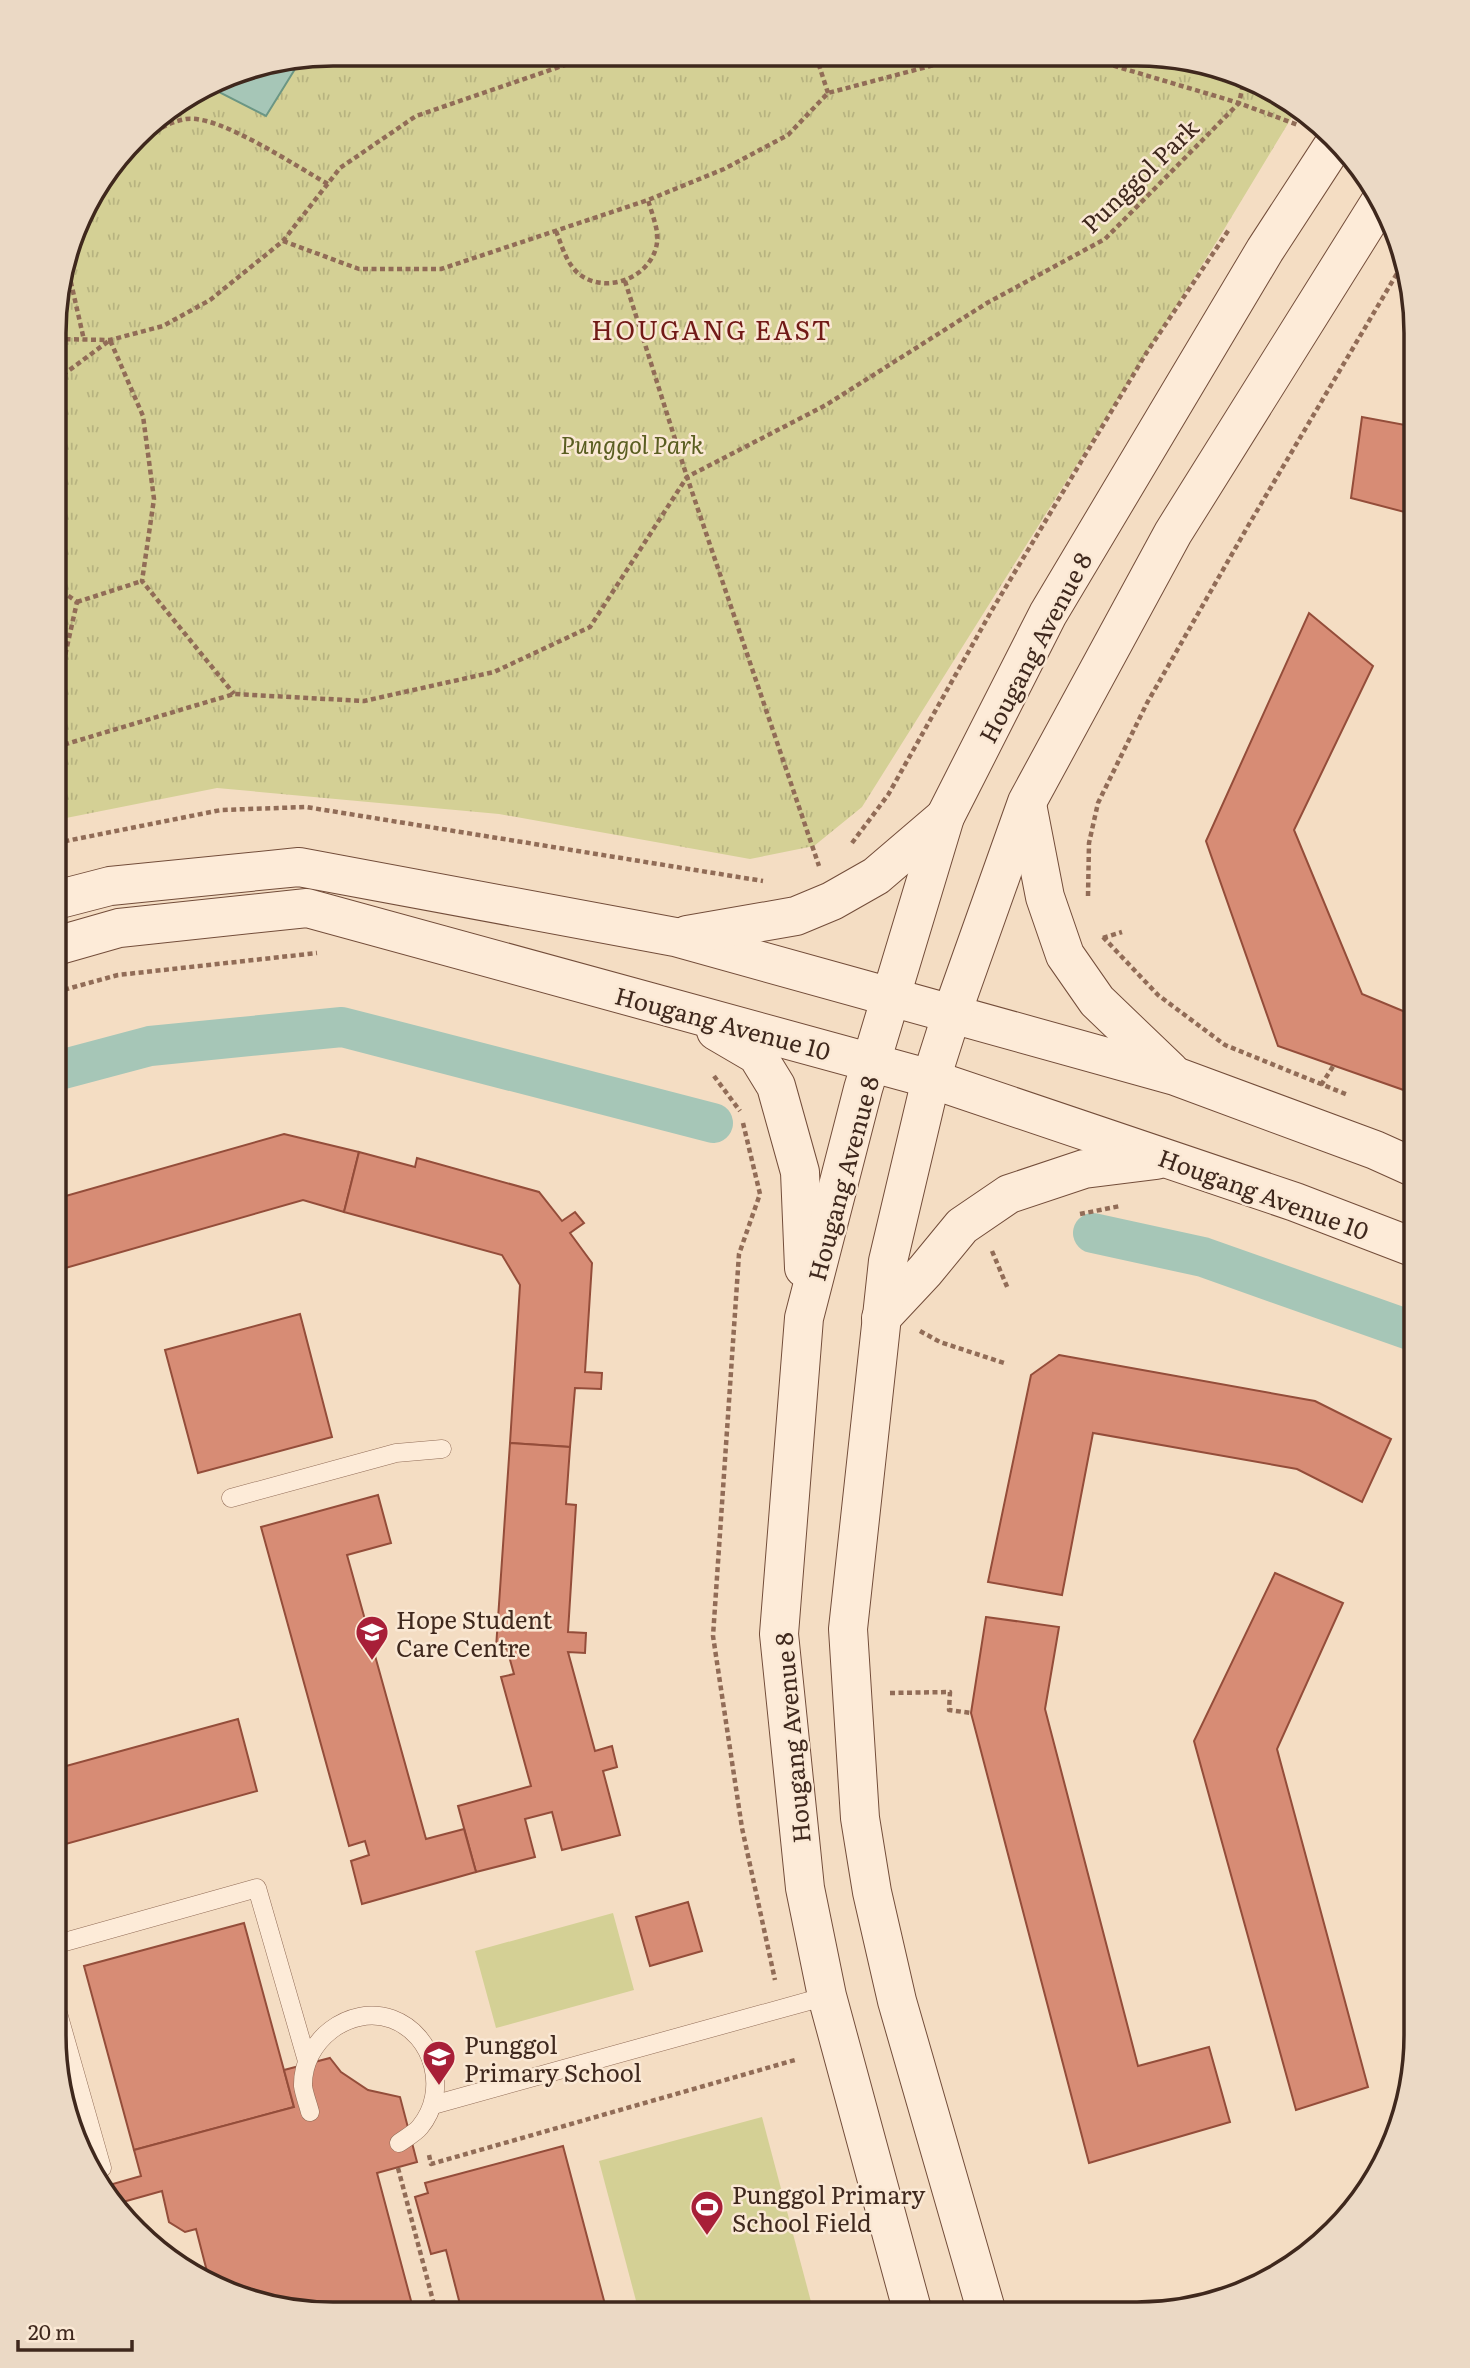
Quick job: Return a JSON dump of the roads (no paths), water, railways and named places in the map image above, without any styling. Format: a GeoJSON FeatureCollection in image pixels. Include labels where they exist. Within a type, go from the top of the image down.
{"type":"FeatureCollection","features":[{"type":"Feature","properties":{"kind":"main road","name":"Hougang Avenue 8"},"geometry":{"type":"LineString","coordinates":[[910,2302],[827,1996],[805,1888],[779,1634],[804,1318],[863,1089],[945,817],[1048,614],[1265,250],[1330,150]]}},
{"type":"Feature","properties":{"kind":"main road"},"geometry":{"type":"LineString","coordinates":[[984,2302],[897,2001],[872,1892],[860,1818],[848,1629],[888,1261],[931,1079],[1027,802],[1172,533],[1374,212]]}},
{"type":"Feature","properties":{"kind":"main road"},"geometry":{"type":"LineString","coordinates":[[1027,802],[1045,897],[1065,956],[1097,1001],[1175,1076]]}},
{"type":"Feature","properties":{"kind":"main road"},"geometry":{"type":"LineString","coordinates":[[675,937],[796,916],[832,901],[876,876],[945,817]]}},
{"type":"Feature","properties":{"kind":"main road"},"geometry":{"type":"LineString","coordinates":[[66,897],[110,886],[299,867],[675,937],[1175,1076],[1404,1163]]}},
{"type":"Feature","properties":{"kind":"main road","name":"Hougang Avenue 10"},"geometry":{"type":"LineString","coordinates":[[66,943],[119,928],[307,908],[931,1079],[1295,1202],[1404,1244]]}},
{"type":"Feature","properties":{"kind":"main road"},"geometry":{"type":"LineString","coordinates":[[684,1013],[757,1055],[776,1086],[800,1171],[804,1318]]}},
{"type":"Feature","properties":{"kind":"main road"},"geometry":{"type":"LineString","coordinates":[[881,1318],[962,1226],[1009,1194],[1084,1168],[1168,1159]]}},
{"type":"Feature","properties":{"kind":"lane"},"geometry":{"type":"LineString","coordinates":[[232,1498],[396,1453],[442,1449]]}},
{"type":"Feature","properties":{"kind":"lane"},"geometry":{"type":"LineString","coordinates":[[66,1942],[257,1888],[307,2061]]}},
{"type":"Feature","properties":{"kind":"lane"},"geometry":{"type":"LineString","coordinates":[[433,2105],[827,1996]]}},
{"type":"Feature","properties":{"kind":"lane"},"geometry":{"type":"LineString","coordinates":[[310,2112],[303,2086],[307,2061],[320,2038],[341,2022],[366,2016],[392,2020],[414,2033],[430,2054],[437,2079],[433,2105],[420,2127],[399,2143]]}},
{"type":"Feature","properties":{"kind":"lane"},"geometry":{"type":"LineString","coordinates":[[67,2043],[102,2168]]}},
{"type":"Feature","properties":{"kind":"waterway"},"geometry":{"type":"LineString","coordinates":[[66,1068],[150,1046],[342,1027],[713,1123]]}},
{"type":"Feature","properties":{"kind":"waterway"},"geometry":{"type":"LineString","coordinates":[[1093,1233],[1203,1257],[1404,1328]]}},
{"type":"Feature","properties":{"kind":"place","name":"Hope Student Care Centre"},"geometry":{"type":"Point","coordinates":[372,1662]}},
{"type":"Feature","properties":{"kind":"place","name":"Punggol Primary School"},"geometry":{"type":"Point","coordinates":[439,2087]}},
{"type":"Feature","properties":{"kind":"place","name":"Punggol Primary School Field"},"geometry":{"type":"Point","coordinates":[707,2237]}},
{"type":"Feature","properties":{"kind":"district","name":"HOUGANG EAST"},"geometry":{"type":"Point","coordinates":[712,328]}},
{"type":"Feature","properties":{"kind":"park label","name":"Punggol Park"},"geometry":{"type":"Point","coordinates":[632,443]}}]}
